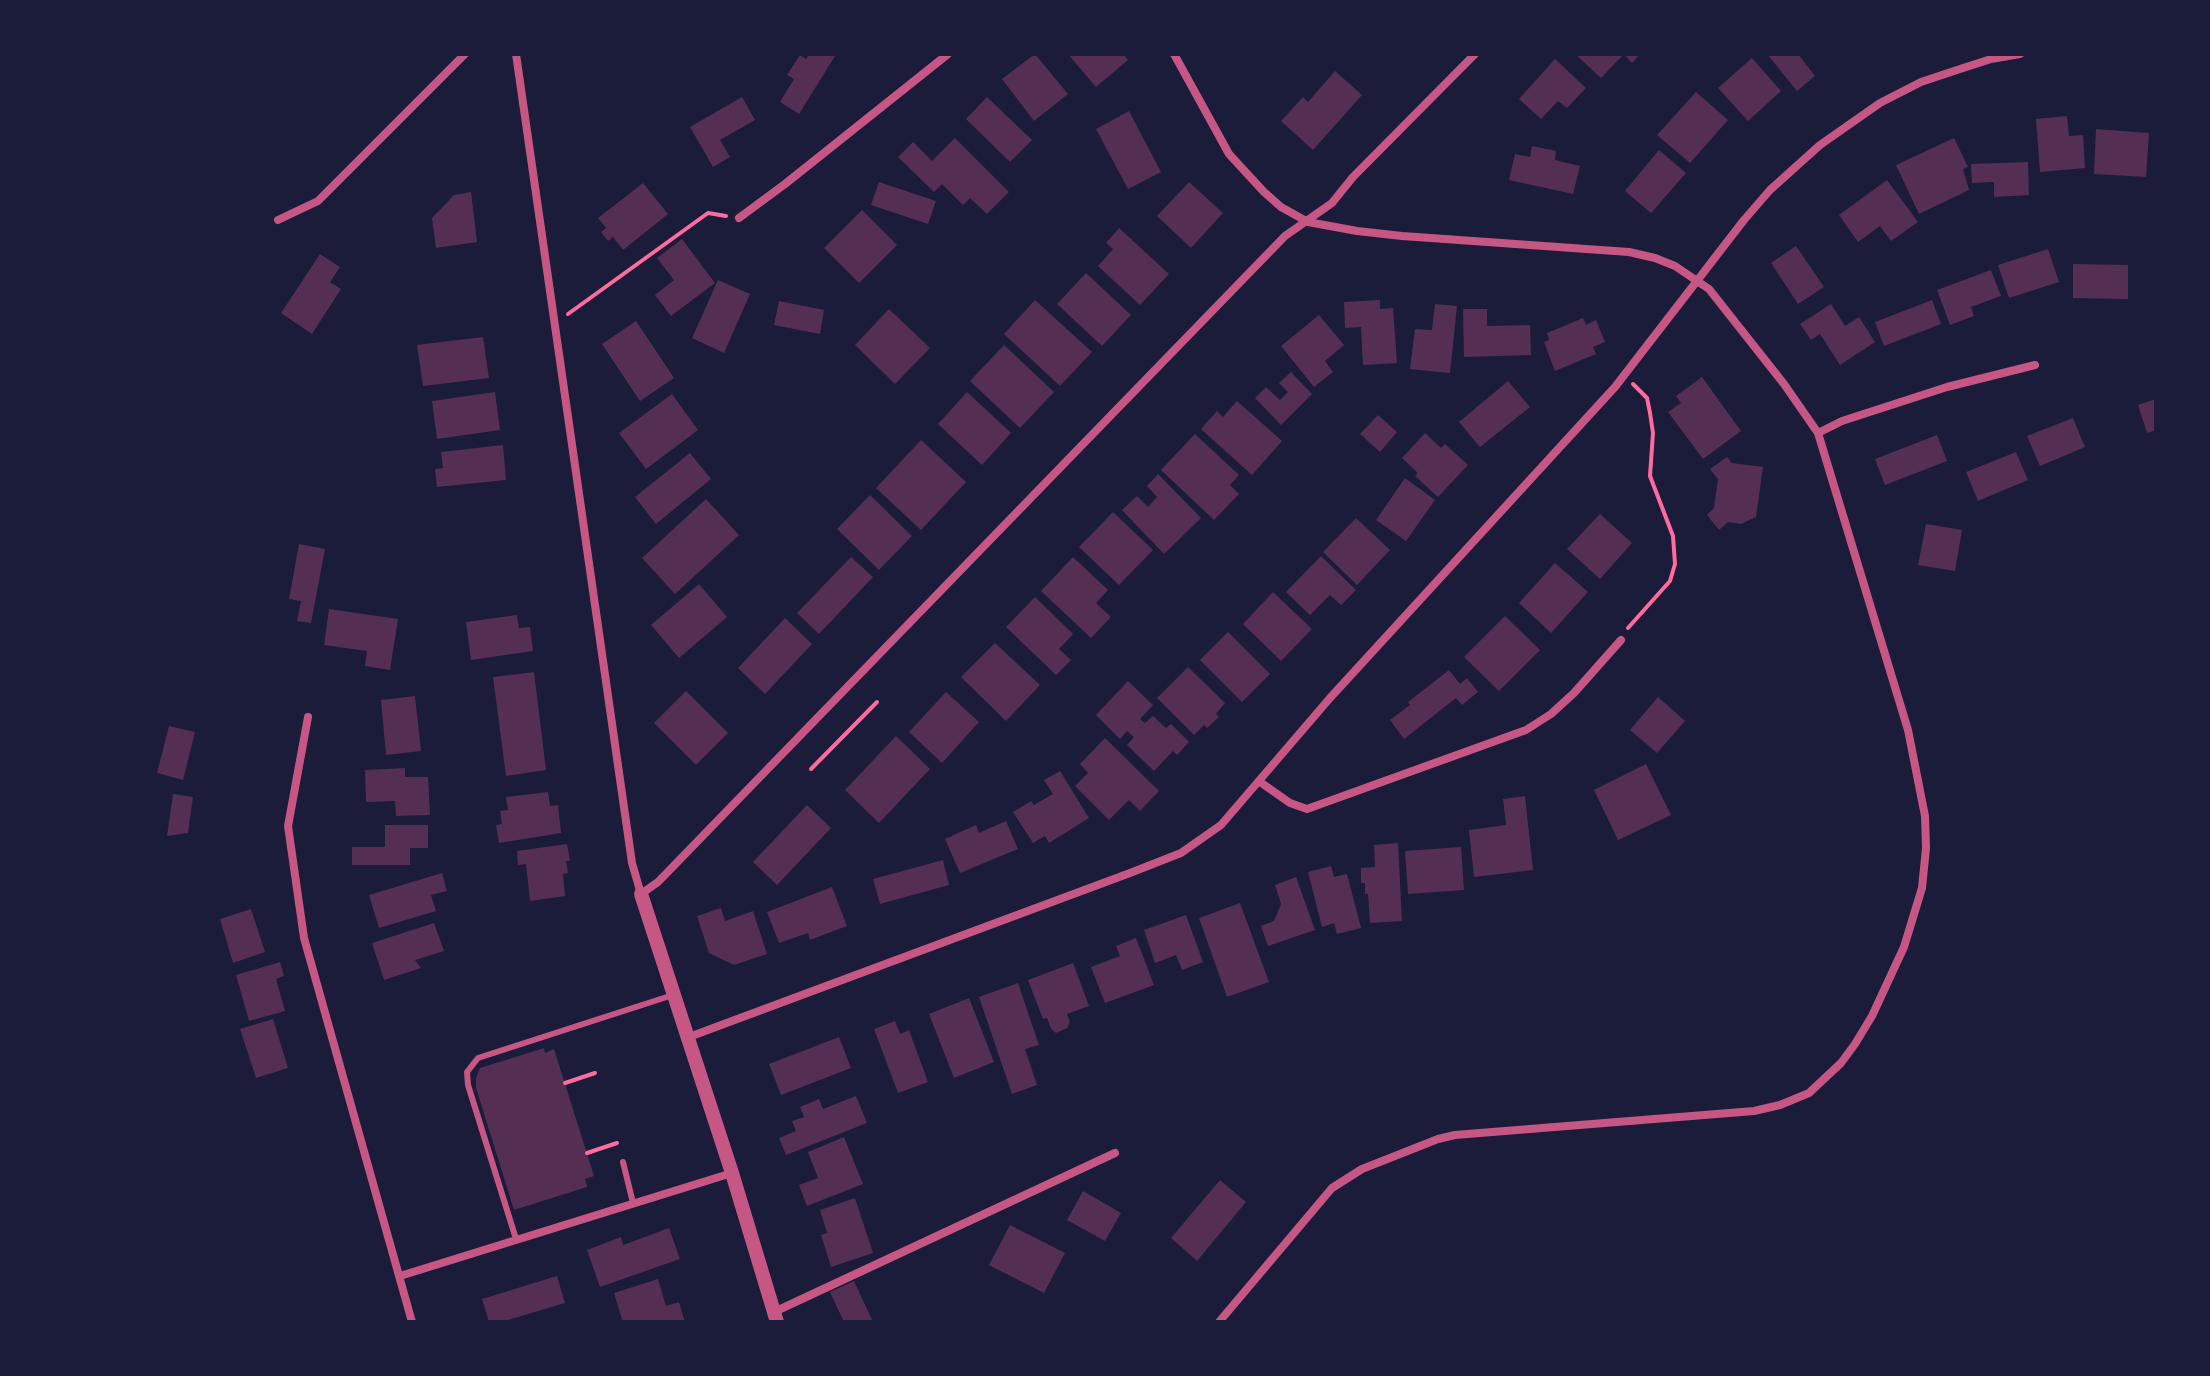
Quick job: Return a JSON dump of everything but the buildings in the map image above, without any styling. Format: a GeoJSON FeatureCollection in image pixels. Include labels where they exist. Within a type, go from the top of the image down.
{"type":"FeatureCollection","features":[{"type":"Feature","properties":{"kind":"street"},"geometry":{"type":"LineString","coordinates":[[278,220],[318,201],[465,54]]}},
{"type":"Feature","properties":{"kind":"street"},"geometry":{"type":"LineString","coordinates":[[516,54],[632,863],[776,1317],[1115,1153]]}},
{"type":"Feature","properties":{"kind":"street"},"geometry":{"type":"LineString","coordinates":[[739,218],[948,54]]}},
{"type":"Feature","properties":{"kind":"street"},"geometry":{"type":"LineString","coordinates":[[1174,54],[1229,154],[1281,207],[1308,222],[1402,236],[1629,252],[1655,258],[1687,272],[1709,289],[1756,347],[1818,433],[1908,730],[1925,816],[1925,862],[1916,913],[1889,984],[1855,1044],[1841,1063],[1809,1093],[1754,1111],[1455,1135],[1362,1169],[1332,1188],[1219,1322]]}},
{"type":"Feature","properties":{"kind":"street"},"geometry":{"type":"LineString","coordinates":[[641,894],[664,876],[1285,236],[1332,203],[1353,177],[1475,54]]}},
{"type":"Feature","properties":{"kind":"street"},"geometry":{"type":"LineString","coordinates":[[689,1037],[1181,853],[1221,825],[1330,698],[1615,387],[1770,190],[1820,145],[1880,103],[1921,82],[1991,59],[2020,54]]}},
{"type":"Feature","properties":{"kind":"street"},"geometry":{"type":"LineString","coordinates":[[1818,433],[1842,421],[1947,387],[2035,365]]}},
{"type":"Feature","properties":{"kind":"street"},"geometry":{"type":"LineString","coordinates":[[1260,782],[1290,803],[1307,809],[1526,730],[1551,714],[1574,693],[1621,640]]}},
{"type":"Feature","properties":{"kind":"street"},"geometry":{"type":"LineString","coordinates":[[308,717],[288,826],[304,938],[412,1322]]}},
{"type":"Feature","properties":{"kind":"street"},"geometry":{"type":"LineString","coordinates":[[400,1276],[732,1173]]}},
{"type":"Feature","properties":{"kind":"lane"},"geometry":{"type":"LineString","coordinates":[[516,1239],[468,1085],[467,1072],[478,1058],[675,995]]}},
{"type":"Feature","properties":{"kind":"lane"},"geometry":{"type":"LineString","coordinates":[[623,1162],[633,1203]]}},
{"type":"Feature","properties":{"kind":"path"},"geometry":{"type":"LineString","coordinates":[[556,323],[708,213],[739,218]]}},
{"type":"Feature","properties":{"kind":"path"},"geometry":{"type":"LineString","coordinates":[[1632,621],[1670,581],[1675,564],[1673,536],[1650,476],[1653,433],[1647,398],[1637,388]]}},
{"type":"Feature","properties":{"kind":"path"},"geometry":{"type":"LineString","coordinates":[[811,769],[877,702]]}},
{"type":"Feature","properties":{"kind":"path"},"geometry":{"type":"LineString","coordinates":[[565,1083],[595,1073]]}},
{"type":"Feature","properties":{"kind":"path"},"geometry":{"type":"LineString","coordinates":[[587,1153],[617,1143]]}}]}
